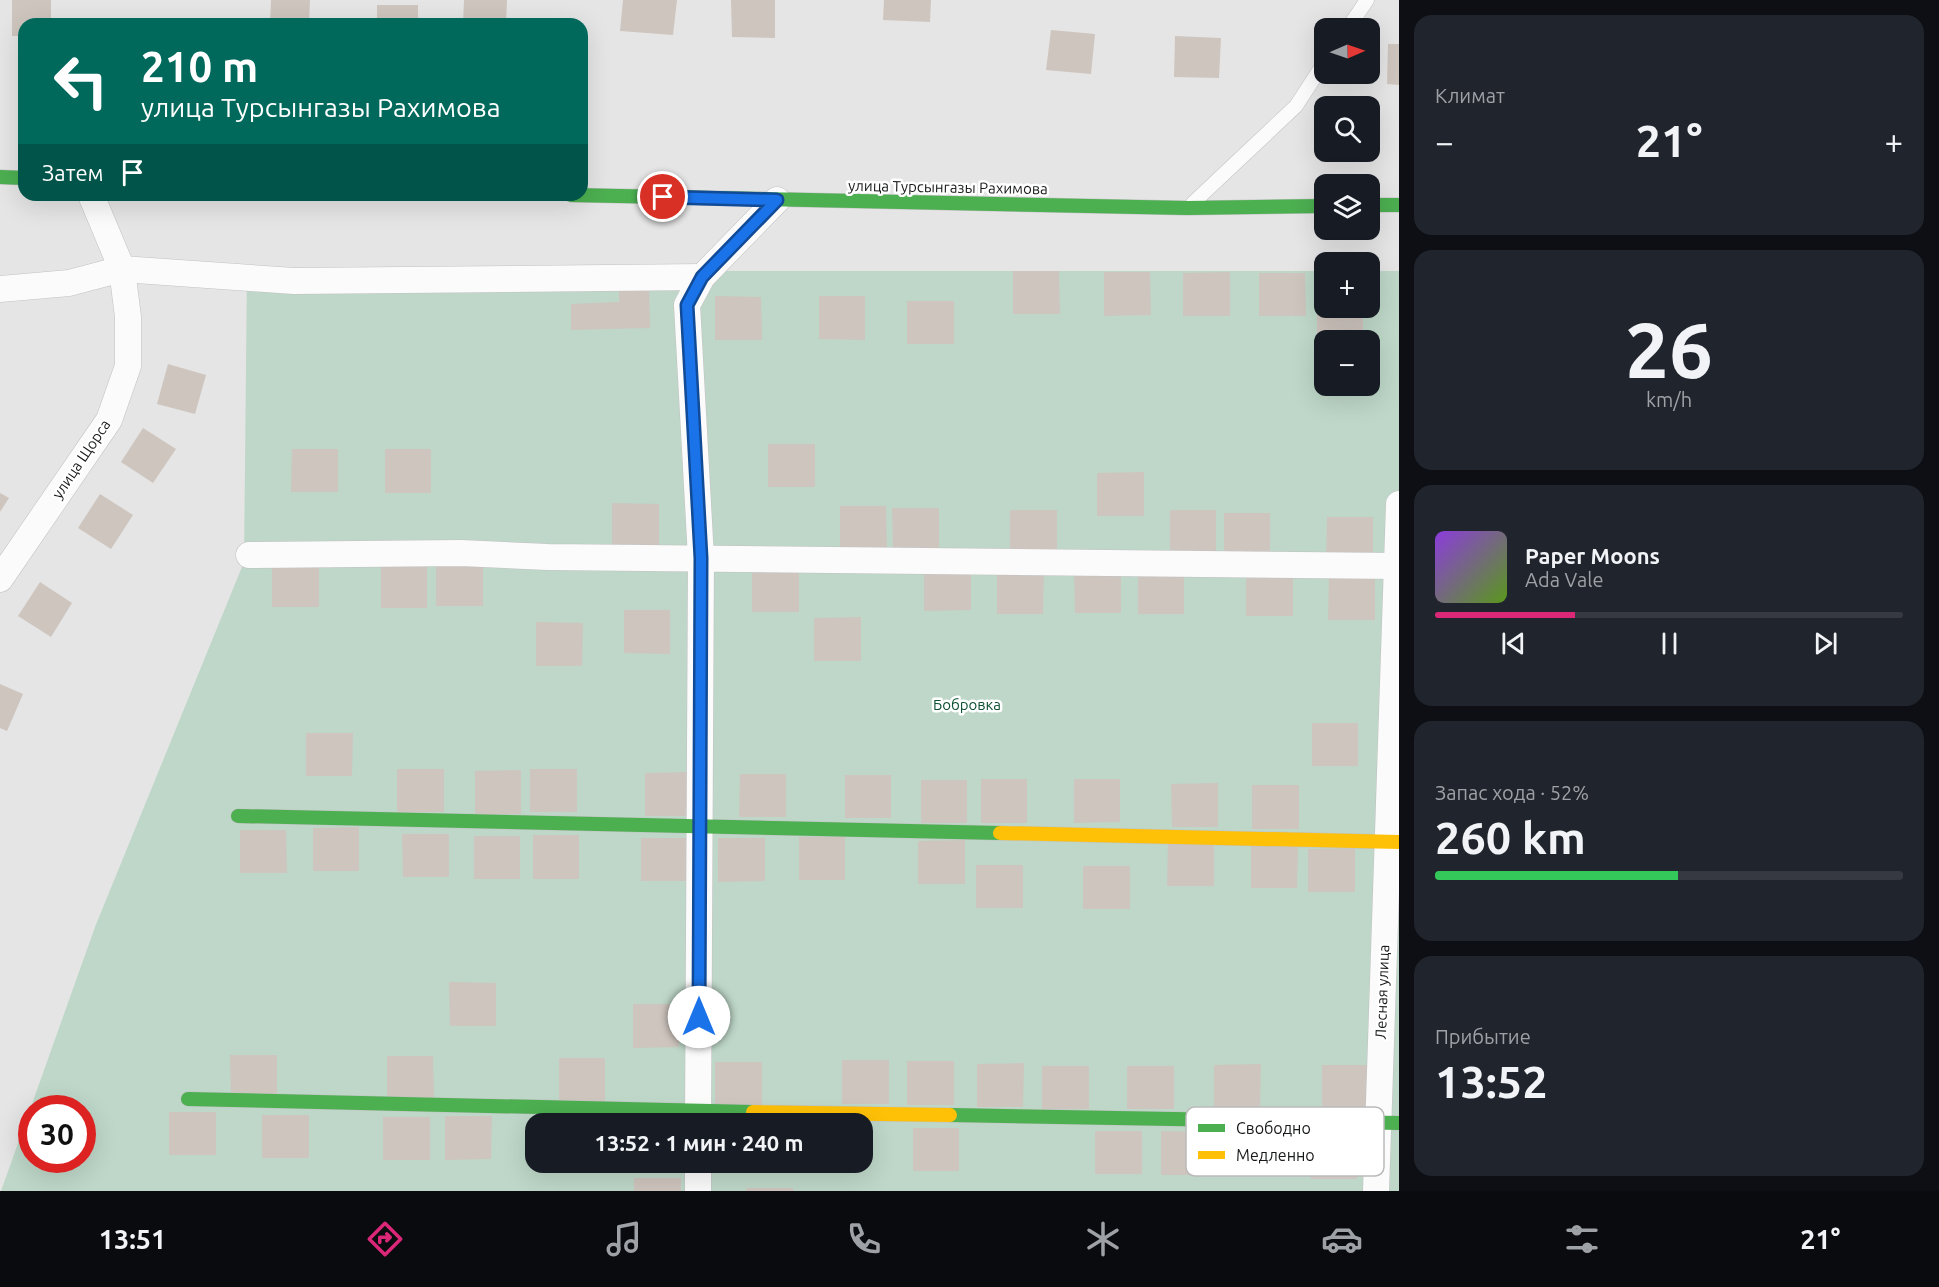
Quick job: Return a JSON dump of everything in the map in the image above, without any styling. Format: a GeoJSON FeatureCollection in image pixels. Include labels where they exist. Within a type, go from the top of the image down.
{"type":"FeatureCollection","features":[{"type":"Feature","properties":{"kind":"street"},"geometry":{"type":"LineString","coordinates":[[0,177],[18,178]]}},
{"type":"Feature","properties":{"kind":"street","name":"улица Турсынгазы Рахимова"},"geometry":{"type":"LineString","coordinates":[[588,195],[1187,208],[1314,206]]}},
{"type":"Feature","properties":{"kind":"street"},"geometry":{"type":"LineString","coordinates":[[698,1113],[701,558],[687,305],[702,277],[777,200]]}},
{"type":"Feature","properties":{"kind":"street","name":"улица Щорса"},"geometry":{"type":"LineString","coordinates":[[0,579],[109,420],[128,366],[128,317],[122,269],[94,201]]}},
{"type":"Feature","properties":{"kind":"street"},"geometry":{"type":"LineString","coordinates":[[1380,205],[1399,205]]}},
{"type":"Feature","properties":{"kind":"street"},"geometry":{"type":"LineString","coordinates":[[0,289],[69,283],[122,269],[294,281],[702,277]]}},
{"type":"Feature","properties":{"kind":"street","name":"Лесная улица"},"geometry":{"type":"LineString","coordinates":[[1384,1146],[1388,1123],[1399,504]]}},
{"type":"Feature","properties":{"kind":"street"},"geometry":{"type":"LineString","coordinates":[[249,555],[461,553],[1398,566]]}},
{"type":"Feature","properties":{"kind":"street"},"geometry":{"type":"LineString","coordinates":[[238,816],[1394,842]]}},
{"type":"Feature","properties":{"kind":"street"},"geometry":{"type":"LineString","coordinates":[[188,1099],[564,1113]]}},
{"type":"Feature","properties":{"kind":"street"},"geometry":{"type":"LineString","coordinates":[[873,1119],[1186,1122]]}},
{"type":"Feature","properties":{"kind":"street"},"geometry":{"type":"LineString","coordinates":[[698,1173],[698,1191]]}},
{"type":"Feature","properties":{"kind":"street","name":"Лесная улица"},"geometry":{"type":"LineString","coordinates":[[1376,1191],[1379,1176]]}},
{"type":"Feature","properties":{"kind":"lane"},"geometry":{"type":"LineString","coordinates":[[1355,18],[1367,0]]}},
{"type":"Feature","properties":{"kind":"lane"},"geometry":{"type":"LineString","coordinates":[[1187,208],[1296,106],[1314,78]]}},
{"type":"Feature","properties":{"kind":"green space","name":"Бобровка"},"geometry":{"type":"Polygon","coordinates":[[[247,271],[1314,271],[1314,318],[1380,318],[1380,271],[1399,271],[1399,1191],[1,1191],[18,1143],[18,1173],[96,1173],[96,1095],[35,1095],[95,927],[244,562],[247,271]]]}},
{"type":"Feature","properties":{"kind":"building"},"geometry":{"type":"Polygon","coordinates":[[[12,0],[51,0],[51,18],[18,18],[18,36],[12,36],[12,0]]]}},
{"type":"Feature","properties":{"kind":"building"},"geometry":{"type":"Polygon","coordinates":[[[271,0],[310,0],[309,18],[270,18],[271,0]]]}},
{"type":"Feature","properties":{"kind":"building"},"geometry":{"type":"Polygon","coordinates":[[[464,0],[507,0],[506,18],[463,18],[464,0]]]}},
{"type":"Feature","properties":{"kind":"building"},"geometry":{"type":"Polygon","coordinates":[[[623,0],[677,0],[673,35],[620,31],[623,0]]]}},
{"type":"Feature","properties":{"kind":"building"},"geometry":{"type":"Polygon","coordinates":[[[731,0],[775,0],[775,38],[732,37],[731,0]]]}},
{"type":"Feature","properties":{"kind":"building"},"geometry":{"type":"Polygon","coordinates":[[[884,0],[931,0],[930,22],[883,20],[884,0]]]}},
{"type":"Feature","properties":{"kind":"building"},"geometry":{"type":"Polygon","coordinates":[[[377,5],[418,5],[418,18],[377,18],[377,5]]]}},
{"type":"Feature","properties":{"kind":"building"},"geometry":{"type":"Polygon","coordinates":[[[1051,30],[1095,34],[1091,74],[1046,70],[1051,30]]]}},
{"type":"Feature","properties":{"kind":"building"},"geometry":{"type":"Polygon","coordinates":[[[1175,36],[1221,38],[1219,78],[1174,77],[1175,36]]]}},
{"type":"Feature","properties":{"kind":"building"},"geometry":{"type":"Polygon","coordinates":[[[1388,44],[1399,44],[1399,85],[1387,84],[1388,44]]]}},
{"type":"Feature","properties":{"kind":"building"},"geometry":{"type":"Polygon","coordinates":[[[1013,271],[1059,271],[1060,314],[1013,314],[1013,271]]]}},
{"type":"Feature","properties":{"kind":"building"},"geometry":{"type":"Polygon","coordinates":[[[1104,272],[1150,272],[1151,315],[1104,316],[1104,272]]]}},
{"type":"Feature","properties":{"kind":"building"},"geometry":{"type":"Polygon","coordinates":[[[1230,272],[1230,316],[1183,316],[1183,273],[1230,272]]]}},
{"type":"Feature","properties":{"kind":"building"},"geometry":{"type":"Polygon","coordinates":[[[1259,273],[1305,273],[1306,316],[1259,316],[1259,273]]]}},
{"type":"Feature","properties":{"kind":"building"},"geometry":{"type":"Polygon","coordinates":[[[619,280],[649,280],[650,328],[571,330],[571,304],[619,302],[619,280]]]}},
{"type":"Feature","properties":{"kind":"building"},"geometry":{"type":"Polygon","coordinates":[[[715,296],[761,297],[762,340],[715,340],[715,296]]]}},
{"type":"Feature","properties":{"kind":"building"},"geometry":{"type":"Polygon","coordinates":[[[819,296],[865,296],[865,340],[819,339],[819,296]]]}},
{"type":"Feature","properties":{"kind":"building"},"geometry":{"type":"Polygon","coordinates":[[[907,301],[954,301],[954,344],[907,344],[907,301]]]}},
{"type":"Feature","properties":{"kind":"building"},"geometry":{"type":"Polygon","coordinates":[[[1317,318],[1363,318],[1363,330],[1317,330],[1317,318]]]}},
{"type":"Feature","properties":{"kind":"building"},"geometry":{"type":"Polygon","coordinates":[[[168,364],[206,375],[195,414],[157,404],[168,364]]]}},
{"type":"Feature","properties":{"kind":"building"},"geometry":{"type":"Polygon","coordinates":[[[143,428],[176,449],[153,483],[121,462],[143,428]]]}},
{"type":"Feature","properties":{"kind":"building"},"geometry":{"type":"Polygon","coordinates":[[[768,444],[815,444],[815,487],[768,487],[768,444]]]}},
{"type":"Feature","properties":{"kind":"building"},"geometry":{"type":"Polygon","coordinates":[[[292,449],[338,449],[338,492],[291,492],[292,449]]]}},
{"type":"Feature","properties":{"kind":"building"},"geometry":{"type":"Polygon","coordinates":[[[385,449],[431,449],[431,493],[385,493],[385,449]]]}},
{"type":"Feature","properties":{"kind":"building"},"geometry":{"type":"Polygon","coordinates":[[[1144,472],[1144,516],[1097,516],[1097,473],[1144,472]]]}},
{"type":"Feature","properties":{"kind":"building"},"geometry":{"type":"Polygon","coordinates":[[[0,493],[9,498],[0,512],[0,493]]]}},
{"type":"Feature","properties":{"kind":"building"},"geometry":{"type":"Polygon","coordinates":[[[100,494],[133,515],[111,549],[78,528],[100,494]]]}},
{"type":"Feature","properties":{"kind":"building"},"geometry":{"type":"Polygon","coordinates":[[[612,503],[659,504],[659,547],[612,547],[612,503]]]}},
{"type":"Feature","properties":{"kind":"building"},"geometry":{"type":"Polygon","coordinates":[[[840,506],[886,506],[887,550],[840,550],[840,506]]]}},
{"type":"Feature","properties":{"kind":"building"},"geometry":{"type":"Polygon","coordinates":[[[892,508],[939,508],[939,551],[893,551],[892,508]]]}},
{"type":"Feature","properties":{"kind":"building"},"geometry":{"type":"Polygon","coordinates":[[[1010,510],[1057,510],[1057,553],[1010,553],[1010,510]]]}},
{"type":"Feature","properties":{"kind":"building"},"geometry":{"type":"Polygon","coordinates":[[[1170,510],[1216,510],[1216,554],[1170,554],[1170,510]]]}},
{"type":"Feature","properties":{"kind":"building"},"geometry":{"type":"Polygon","coordinates":[[[1224,513],[1270,513],[1270,557],[1224,556],[1224,513]]]}},
{"type":"Feature","properties":{"kind":"building"},"geometry":{"type":"Polygon","coordinates":[[[1327,517],[1373,517],[1373,561],[1326,561],[1327,517]]]}},
{"type":"Feature","properties":{"kind":"building"},"geometry":{"type":"Polygon","coordinates":[[[436,562],[483,562],[483,606],[436,606],[436,562]]]}},
{"type":"Feature","properties":{"kind":"building"},"geometry":{"type":"Polygon","coordinates":[[[272,563],[319,563],[319,607],[272,607],[272,563]]]}},
{"type":"Feature","properties":{"kind":"building"},"geometry":{"type":"Polygon","coordinates":[[[381,564],[427,564],[427,608],[381,608],[381,564]]]}},
{"type":"Feature","properties":{"kind":"building"},"geometry":{"type":"Polygon","coordinates":[[[924,567],[971,567],[971,610],[924,611],[924,567]]]}},
{"type":"Feature","properties":{"kind":"building"},"geometry":{"type":"Polygon","coordinates":[[[799,568],[799,612],[752,612],[752,569],[799,568]]]}},
{"type":"Feature","properties":{"kind":"building"},"geometry":{"type":"Polygon","coordinates":[[[1074,569],[1121,570],[1121,613],[1075,613],[1074,569]]]}},
{"type":"Feature","properties":{"kind":"building"},"geometry":{"type":"Polygon","coordinates":[[[1138,570],[1184,571],[1184,614],[1138,614],[1138,570]]]}},
{"type":"Feature","properties":{"kind":"building"},"geometry":{"type":"Polygon","coordinates":[[[997,571],[1044,571],[1043,614],[997,614],[997,571]]]}},
{"type":"Feature","properties":{"kind":"building"},"geometry":{"type":"Polygon","coordinates":[[[1246,573],[1293,573],[1293,616],[1246,616],[1246,573]]]}},
{"type":"Feature","properties":{"kind":"building"},"geometry":{"type":"Polygon","coordinates":[[[1329,576],[1375,576],[1375,620],[1328,620],[1329,576]]]}},
{"type":"Feature","properties":{"kind":"building"},"geometry":{"type":"Polygon","coordinates":[[[40,582],[72,603],[51,637],[18,616],[40,582]]]}},
{"type":"Feature","properties":{"kind":"building"},"geometry":{"type":"Polygon","coordinates":[[[624,610],[670,610],[670,654],[624,653],[624,610]]]}},
{"type":"Feature","properties":{"kind":"building"},"geometry":{"type":"Polygon","coordinates":[[[861,617],[861,661],[814,661],[814,618],[861,617]]]}},
{"type":"Feature","properties":{"kind":"building"},"geometry":{"type":"Polygon","coordinates":[[[536,622],[583,623],[582,666],[536,666],[536,622]]]}},
{"type":"Feature","properties":{"kind":"building"},"geometry":{"type":"Polygon","coordinates":[[[0,684],[23,694],[7,731],[0,728],[0,684]]]}},
{"type":"Feature","properties":{"kind":"building"},"geometry":{"type":"Polygon","coordinates":[[[1312,723],[1358,723],[1358,766],[1312,766],[1312,723]]]}},
{"type":"Feature","properties":{"kind":"building"},"geometry":{"type":"Polygon","coordinates":[[[306,733],[353,733],[352,776],[306,776],[306,733]]]}},
{"type":"Feature","properties":{"kind":"building"},"geometry":{"type":"Polygon","coordinates":[[[397,769],[444,769],[444,812],[397,812],[397,769]]]}},
{"type":"Feature","properties":{"kind":"building"},"geometry":{"type":"Polygon","coordinates":[[[530,769],[577,769],[577,812],[530,812],[530,769]]]}},
{"type":"Feature","properties":{"kind":"building"},"geometry":{"type":"Polygon","coordinates":[[[521,770],[521,814],[475,814],[475,771],[521,770]]]}},
{"type":"Feature","properties":{"kind":"building"},"geometry":{"type":"Polygon","coordinates":[[[692,772],[691,816],[645,816],[645,773],[692,772]]]}},
{"type":"Feature","properties":{"kind":"building"},"geometry":{"type":"Polygon","coordinates":[[[740,774],[786,774],[786,817],[739,817],[740,774]]]}},
{"type":"Feature","properties":{"kind":"building"},"geometry":{"type":"Polygon","coordinates":[[[845,775],[891,775],[891,818],[845,818],[845,775]]]}},
{"type":"Feature","properties":{"kind":"building"},"geometry":{"type":"Polygon","coordinates":[[[981,779],[1027,779],[1027,823],[981,823],[981,779]]]}},
{"type":"Feature","properties":{"kind":"building"},"geometry":{"type":"Polygon","coordinates":[[[1074,779],[1120,779],[1120,822],[1074,823],[1074,779]]]}},
{"type":"Feature","properties":{"kind":"building"},"geometry":{"type":"Polygon","coordinates":[[[921,780],[967,780],[967,823],[921,823],[921,780]]]}},
{"type":"Feature","properties":{"kind":"building"},"geometry":{"type":"Polygon","coordinates":[[[1218,783],[1218,827],[1172,827],[1171,784],[1218,783]]]}},
{"type":"Feature","properties":{"kind":"building"},"geometry":{"type":"Polygon","coordinates":[[[1252,785],[1299,785],[1299,829],[1252,829],[1252,785]]]}},
{"type":"Feature","properties":{"kind":"building"},"geometry":{"type":"Polygon","coordinates":[[[359,827],[359,871],[313,871],[313,828],[359,827]]]}},
{"type":"Feature","properties":{"kind":"building"},"geometry":{"type":"Polygon","coordinates":[[[240,830],[286,830],[287,873],[240,873],[240,830]]]}},
{"type":"Feature","properties":{"kind":"building"},"geometry":{"type":"Polygon","coordinates":[[[402,834],[449,834],[449,877],[403,877],[402,834]]]}},
{"type":"Feature","properties":{"kind":"building"},"geometry":{"type":"Polygon","coordinates":[[[533,835],[579,835],[579,879],[533,879],[533,835]]]}},
{"type":"Feature","properties":{"kind":"building"},"geometry":{"type":"Polygon","coordinates":[[[474,836],[520,836],[520,879],[474,879],[474,836]]]}},
{"type":"Feature","properties":{"kind":"building"},"geometry":{"type":"Polygon","coordinates":[[[799,837],[845,837],[845,880],[799,880],[799,837]]]}},
{"type":"Feature","properties":{"kind":"building"},"geometry":{"type":"Polygon","coordinates":[[[641,838],[687,838],[688,881],[641,881],[641,838]]]}},
{"type":"Feature","properties":{"kind":"building"},"geometry":{"type":"Polygon","coordinates":[[[718,838],[765,838],[765,881],[718,882],[718,838]]]}},
{"type":"Feature","properties":{"kind":"building"},"geometry":{"type":"Polygon","coordinates":[[[965,840],[965,884],[918,884],[918,841],[965,840]]]}},
{"type":"Feature","properties":{"kind":"building"},"geometry":{"type":"Polygon","coordinates":[[[1168,843],[1214,843],[1214,886],[1167,886],[1168,843]]]}},
{"type":"Feature","properties":{"kind":"building"},"geometry":{"type":"Polygon","coordinates":[[[1251,844],[1298,844],[1297,888],[1251,888],[1251,844]]]}},
{"type":"Feature","properties":{"kind":"building"},"geometry":{"type":"Polygon","coordinates":[[[1355,848],[1355,892],[1308,892],[1308,849],[1355,848]]]}},
{"type":"Feature","properties":{"kind":"building"},"geometry":{"type":"Polygon","coordinates":[[[976,865],[1023,865],[1023,908],[976,908],[976,865]]]}},
{"type":"Feature","properties":{"kind":"building"},"geometry":{"type":"Polygon","coordinates":[[[1083,866],[1130,866],[1130,909],[1083,909],[1083,866]]]}},
{"type":"Feature","properties":{"kind":"building"},"geometry":{"type":"Polygon","coordinates":[[[449,982],[496,983],[496,1026],[450,1026],[449,982]]]}},
{"type":"Feature","properties":{"kind":"building"},"geometry":{"type":"Polygon","coordinates":[[[633,1004],[679,1004],[679,1047],[633,1048],[633,1004]]]}},
{"type":"Feature","properties":{"kind":"building"},"geometry":{"type":"Polygon","coordinates":[[[230,1055],[277,1055],[277,1099],[231,1099],[230,1055]]]}},
{"type":"Feature","properties":{"kind":"building"},"geometry":{"type":"Polygon","coordinates":[[[387,1056],[433,1056],[434,1100],[387,1099],[387,1056]]]}},
{"type":"Feature","properties":{"kind":"building"},"geometry":{"type":"Polygon","coordinates":[[[559,1058],[605,1058],[605,1101],[559,1101],[559,1058]]]}},
{"type":"Feature","properties":{"kind":"building"},"geometry":{"type":"Polygon","coordinates":[[[842,1060],[889,1060],[889,1104],[842,1104],[842,1060]]]}},
{"type":"Feature","properties":{"kind":"building"},"geometry":{"type":"Polygon","coordinates":[[[907,1061],[954,1061],[954,1105],[907,1105],[907,1061]]]}},
{"type":"Feature","properties":{"kind":"building"},"geometry":{"type":"Polygon","coordinates":[[[715,1062],[762,1062],[762,1105],[715,1105],[715,1062]]]}},
{"type":"Feature","properties":{"kind":"building"},"geometry":{"type":"Polygon","coordinates":[[[1024,1063],[1023,1107],[977,1107],[977,1064],[1024,1063]]]}},
{"type":"Feature","properties":{"kind":"building"},"geometry":{"type":"Polygon","coordinates":[[[1261,1064],[1260,1107],[1214,1107],[1214,1065],[1261,1064]]]}},
{"type":"Feature","properties":{"kind":"building"},"geometry":{"type":"Polygon","coordinates":[[[1322,1065],[1369,1065],[1369,1107],[1322,1107],[1322,1065]]]}},
{"type":"Feature","properties":{"kind":"building"},"geometry":{"type":"Polygon","coordinates":[[[1042,1066],[1089,1066],[1089,1109],[1042,1109],[1042,1066]]]}},
{"type":"Feature","properties":{"kind":"building"},"geometry":{"type":"Polygon","coordinates":[[[1127,1066],[1174,1066],[1174,1109],[1127,1109],[1127,1066]]]}},
{"type":"Feature","properties":{"kind":"building"},"geometry":{"type":"Polygon","coordinates":[[[169,1112],[216,1112],[216,1155],[169,1155],[169,1112]]]}},
{"type":"Feature","properties":{"kind":"building"},"geometry":{"type":"Polygon","coordinates":[[[262,1115],[309,1115],[309,1158],[262,1158],[262,1115]]]}},
{"type":"Feature","properties":{"kind":"building"},"geometry":{"type":"Polygon","coordinates":[[[445,1116],[492,1116],[491,1159],[445,1160],[445,1116]]]}},
{"type":"Feature","properties":{"kind":"building"},"geometry":{"type":"Polygon","coordinates":[[[383,1117],[430,1117],[430,1160],[383,1160],[383,1117]]]}},
{"type":"Feature","properties":{"kind":"building"},"geometry":{"type":"Polygon","coordinates":[[[913,1128],[959,1128],[959,1171],[913,1171],[913,1128]]]}},
{"type":"Feature","properties":{"kind":"building"},"geometry":{"type":"Polygon","coordinates":[[[1095,1131],[1142,1131],[1142,1174],[1095,1174],[1095,1131]]]}},
{"type":"Feature","properties":{"kind":"building"},"geometry":{"type":"Polygon","coordinates":[[[1161,1131],[1186,1132],[1186,1175],[1161,1175],[1161,1131]]]}},
{"type":"Feature","properties":{"kind":"building"},"geometry":{"type":"Polygon","coordinates":[[[1311,1176],[1357,1176],[1357,1179],[1311,1179],[1311,1176]]]}},
{"type":"Feature","properties":{"kind":"building"},"geometry":{"type":"Polygon","coordinates":[[[634,1178],[681,1178],[681,1191],[634,1191],[634,1178]]]}},
{"type":"Feature","properties":{"kind":"building"},"geometry":{"type":"Polygon","coordinates":[[[746,1188],[793,1188],[793,1191],[746,1191],[746,1188]]]}},
{"type":"Feature","properties":{"kind":"traffic: fast"},"geometry":{"type":"LineString","coordinates":[[0,177],[18,178]]}},
{"type":"Feature","properties":{"kind":"traffic: fast"},"geometry":{"type":"LineString","coordinates":[[588,195],[1187,208],[1314,206]]}},
{"type":"Feature","properties":{"kind":"traffic: fast"},"geometry":{"type":"LineString","coordinates":[[1380,205],[1399,205]]}},
{"type":"Feature","properties":{"kind":"traffic: fast"},"geometry":{"type":"LineString","coordinates":[[238,816],[1000,833]]}},
{"type":"Feature","properties":{"kind":"traffic: fast"},"geometry":{"type":"LineString","coordinates":[[188,1099],[753,1112]]}},
{"type":"Feature","properties":{"kind":"traffic: fast"},"geometry":{"type":"LineString","coordinates":[[950,1115],[1186,1119]]}},
{"type":"Feature","properties":{"kind":"traffic: fast"},"geometry":{"type":"LineString","coordinates":[[1384,1123],[1399,1123]]}},
{"type":"Feature","properties":{"kind":"traffic: slow"},"geometry":{"type":"LineString","coordinates":[[1000,833],[1399,842]]}},
{"type":"Feature","properties":{"kind":"traffic: slow"},"geometry":{"type":"LineString","coordinates":[[753,1112],[950,1115]]}},
{"type":"Feature","properties":{"kind":"route"},"geometry":{"type":"LineString","coordinates":[[663,197],[777,200],[702,277],[687,305],[701,558],[699,1017]]}}]}
